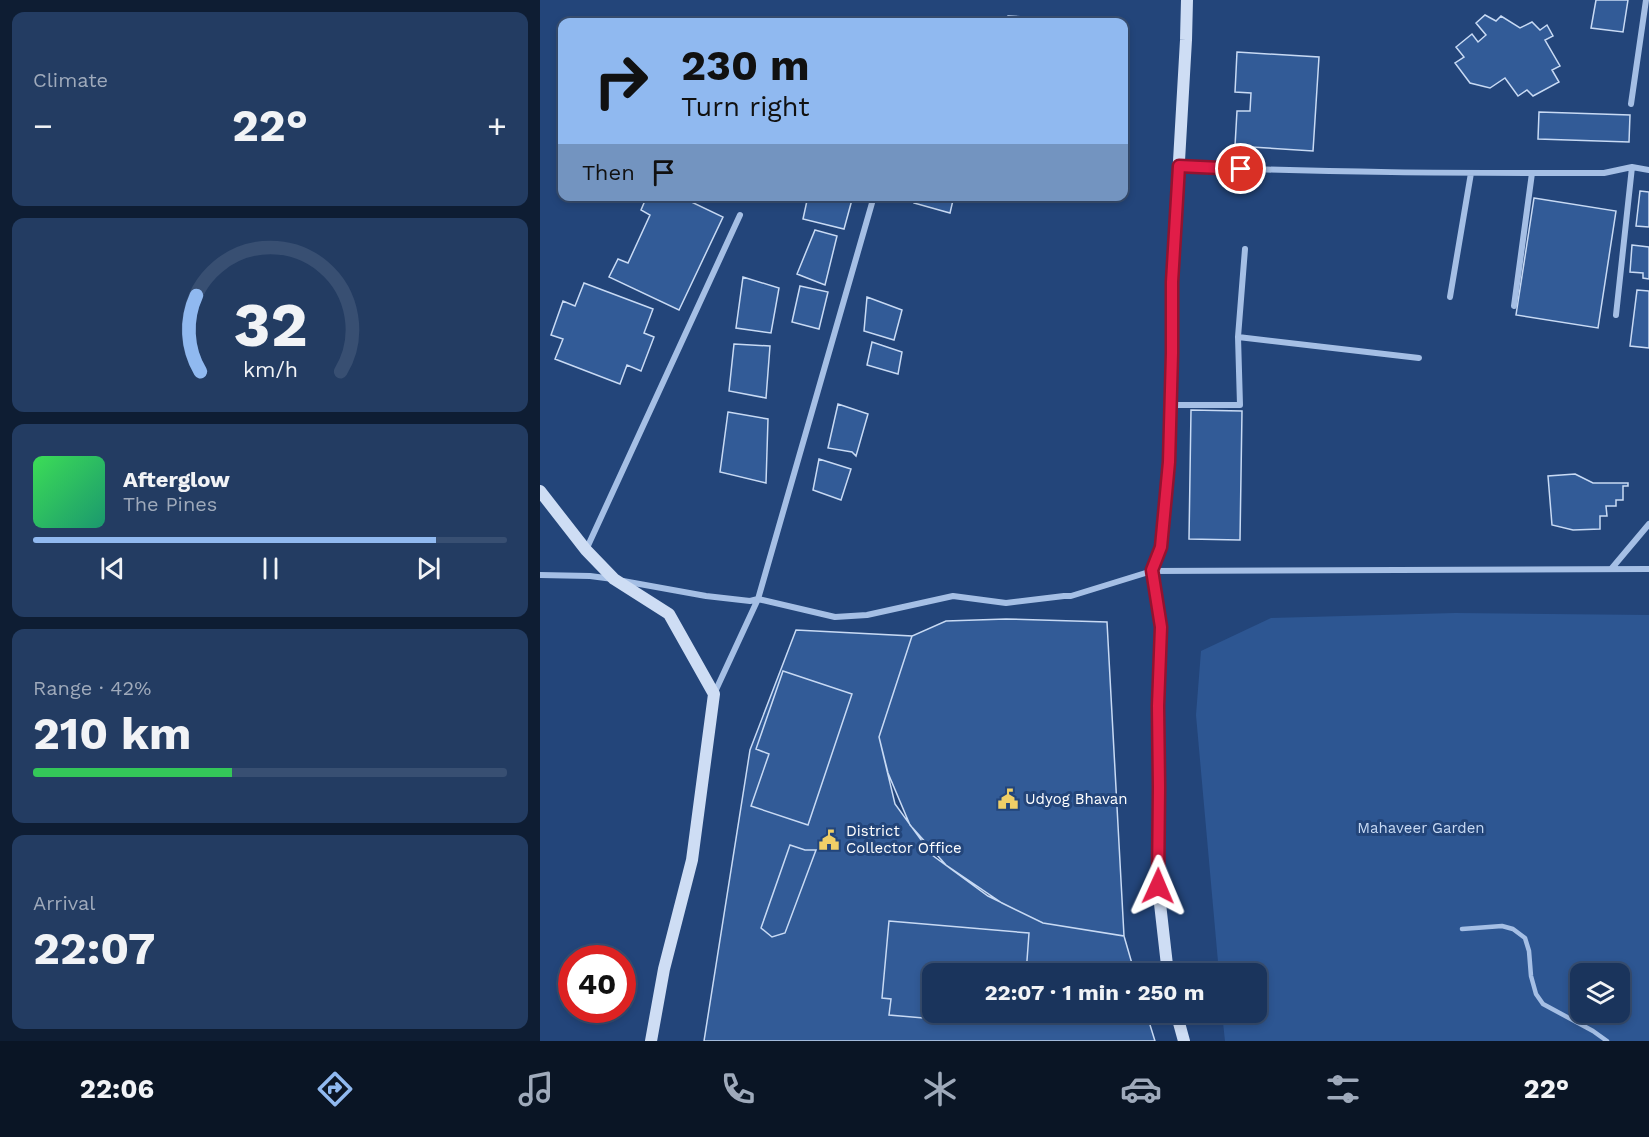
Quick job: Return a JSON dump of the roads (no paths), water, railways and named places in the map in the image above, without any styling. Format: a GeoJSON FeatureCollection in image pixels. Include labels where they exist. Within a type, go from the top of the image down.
{"type":"FeatureCollection","features":[{"type":"Feature","properties":{"kind":"street"},"geometry":{"type":"LineString","coordinates":[[1167,963],[1158,886],[1158,706],[1161,627],[1152,570],[1161,547],[1169,462],[1172,282],[1187,0]]}},
{"type":"Feature","properties":{"kind":"street"},"geometry":{"type":"LineString","coordinates":[[1631,104],[1646,0]]}},
{"type":"Feature","properties":{"kind":"street"},"geometry":{"type":"LineString","coordinates":[[1179,166],[1282,171],[1604,173],[1632,167],[1649,171]]}},
{"type":"Feature","properties":{"kind":"street"},"geometry":{"type":"LineString","coordinates":[[1616,315],[1632,167]]}},
{"type":"Feature","properties":{"kind":"street"},"geometry":{"type":"LineString","coordinates":[[1450,297],[1471,173]]}},
{"type":"Feature","properties":{"kind":"street"},"geometry":{"type":"LineString","coordinates":[[1514,306],[1532,173]]}},
{"type":"Feature","properties":{"kind":"street"},"geometry":{"type":"LineString","coordinates":[[651,1041],[664,969],[692,860],[714,694],[758,599],[873,201]]}},
{"type":"Feature","properties":{"kind":"street"},"geometry":{"type":"LineString","coordinates":[[586,550],[740,215]]}},
{"type":"Feature","properties":{"kind":"street"},"geometry":{"type":"LineString","coordinates":[[1171,405],[1240,405],[1238,337],[1245,249]]}},
{"type":"Feature","properties":{"kind":"street"},"geometry":{"type":"LineString","coordinates":[[1238,337],[1419,358]]}},
{"type":"Feature","properties":{"kind":"street"},"geometry":{"type":"LineString","coordinates":[[540,491],[586,550],[614,579],[669,614],[714,694]]}},
{"type":"Feature","properties":{"kind":"street"},"geometry":{"type":"LineString","coordinates":[[1612,568],[1649,524]]}},
{"type":"Feature","properties":{"kind":"street"},"geometry":{"type":"LineString","coordinates":[[540,575],[590,576],[706,596],[750,601],[758,599],[835,617],[867,615],[953,596],[1006,603],[1071,596],[1152,570],[1649,569]]}},
{"type":"Feature","properties":{"kind":"street"},"geometry":{"type":"LineString","coordinates":[[1179,1023],[1184,1041]]}},
{"type":"Feature","properties":{"kind":"lane"},"geometry":{"type":"LineString","coordinates":[[1462,929],[1502,926],[1513,929],[1525,938],[1529,951],[1531,976],[1536,994],[1543,1004],[1607,1041]]}},
{"type":"Feature","properties":{"kind":"place","name":"Udyog Bhavan"},"geometry":{"type":"Point","coordinates":[1008,799]}},
{"type":"Feature","properties":{"kind":"place","name":"District Collector Office"},"geometry":{"type":"Point","coordinates":[829,840]}},
{"type":"Feature","properties":{"kind":"park label","name":"Mahaveer Garden"},"geometry":{"type":"Point","coordinates":[1421,828]}}]}
